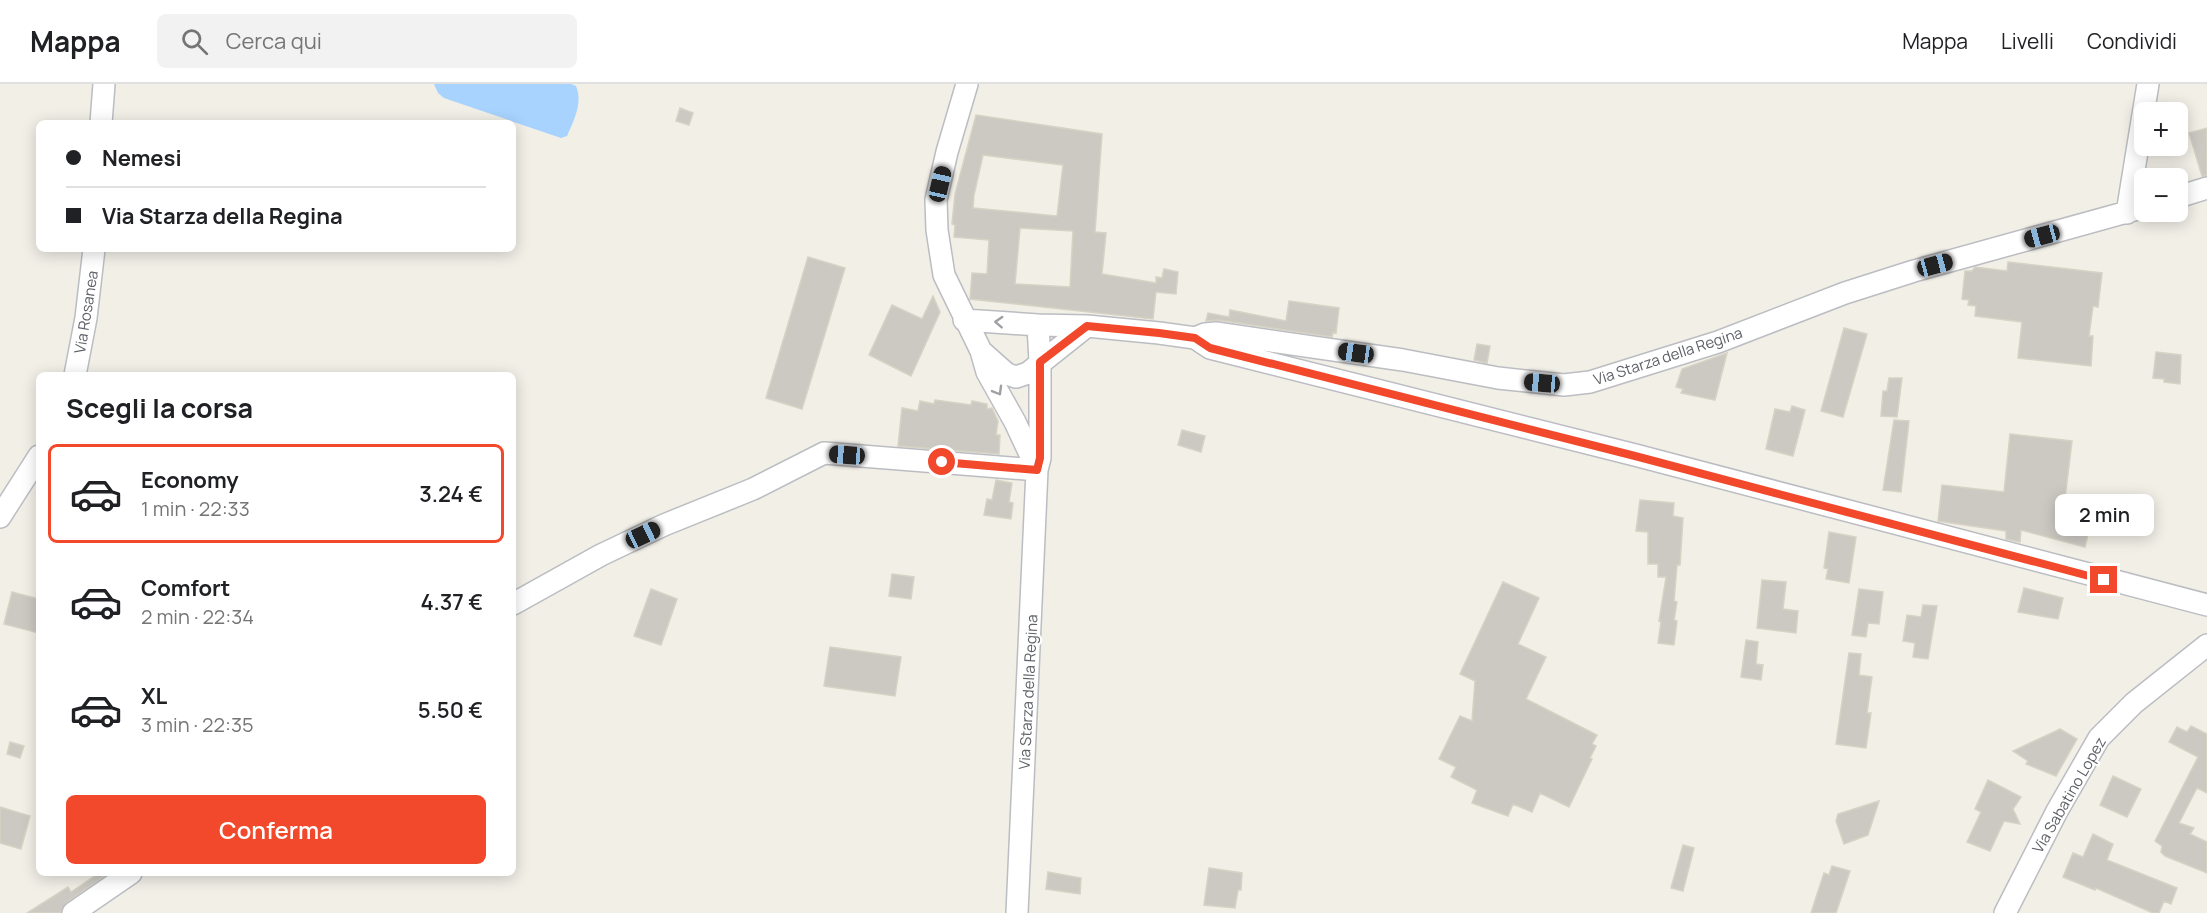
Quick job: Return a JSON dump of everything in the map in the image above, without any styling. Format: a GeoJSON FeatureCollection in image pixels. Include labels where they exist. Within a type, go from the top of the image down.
{"type":"FeatureCollection","features":[{"type":"Feature","properties":{"kind":"street"},"geometry":{"type":"LineString","coordinates":[[101,120],[104,84]]}},
{"type":"Feature","properties":{"kind":"street","name":"Via Starza della Regina"},"geometry":{"type":"LineString","coordinates":[[967,84],[936,200],[937,230],[944,275],[981,351],[987,372],[1015,422],[1037,470]]}},
{"type":"Feature","properties":{"kind":"street"},"geometry":{"type":"LineString","coordinates":[[2140,168],[2148,84]]}},
{"type":"Feature","properties":{"kind":"street"},"geometry":{"type":"LineString","coordinates":[[2188,194],[2207,188]]}},
{"type":"Feature","properties":{"kind":"street","name":"Via Starza della Regina"},"geometry":{"type":"LineString","coordinates":[[1195,338],[1216,333],[1403,360],[1498,378],[1563,385],[1590,382],[1718,342],[1845,293],[1914,270],[2134,211]]}},
{"type":"Feature","properties":{"kind":"street","name":"Via Rosanea"},"geometry":{"type":"LineString","coordinates":[[76,372],[86,318],[94,252]]}},
{"type":"Feature","properties":{"kind":"street","name":"Via Starza della Regina"},"geometry":{"type":"LineString","coordinates":[[964,320],[1087,326],[1195,338],[1210,348],[2207,605]]}},
{"type":"Feature","properties":{"kind":"street","name":"Via Starza della Regina"},"geometry":{"type":"LineString","coordinates":[[1017,913],[1037,470],[1040,458],[1038,325]]}},
{"type":"Feature","properties":{"kind":"street","name":"Via Starza della Regina"},"geometry":{"type":"LineString","coordinates":[[981,351],[1007,374],[1016,377],[1028,373],[1087,326]]}},
{"type":"Feature","properties":{"kind":"street"},"geometry":{"type":"LineString","coordinates":[[516,601],[601,555],[664,525],[753,489],[824,453],[1037,470]]}},
{"type":"Feature","properties":{"kind":"street"},"geometry":{"type":"LineString","coordinates":[[0,517],[36,461]]}},
{"type":"Feature","properties":{"kind":"street","name":"Via Sabatino Lopez"},"geometry":{"type":"LineString","coordinates":[[2005,913],[2057,811],[2100,738],[2134,703],[2207,645]]}},
{"type":"Feature","properties":{"kind":"street"},"geometry":{"type":"LineString","coordinates":[[73,913],[127,876]]}},
{"type":"Feature","properties":{"kind":"water"},"geometry":{"type":"Polygon","coordinates":[[[434,84],[571,84],[576,86],[579,99],[575,118],[567,136],[561,138],[516,123],[516,120],[508,120],[444,98],[438,93],[434,84]]]}},
{"type":"Feature","properties":{"kind":"building"},"geometry":{"type":"Polygon","coordinates":[[[680,108],[693,113],[689,125],[676,121],[680,108]]]}},
{"type":"Feature","properties":{"kind":"building"},"geometry":{"type":"Polygon","coordinates":[[[976,115],[1102,134],[1095,232],[1106,233],[1102,274],[1156,283],[1156,277],[1162,278],[1164,269],[1178,272],[1176,294],[1156,292],[1153,319],[970,299],[972,273],[987,274],[989,240],[954,237],[955,225],[952,224],[955,194],[976,115]],[[983,155],[973,208],[1057,216],[1063,165],[983,155]],[[1020,228],[1015,284],[1070,287],[1073,231],[1020,228]]]}},
{"type":"Feature","properties":{"kind":"building"},"geometry":{"type":"Polygon","coordinates":[[[2207,128],[2207,176],[2202,176],[2189,133],[2207,128]]]}},
{"type":"Feature","properties":{"kind":"building"},"geometry":{"type":"Polygon","coordinates":[[[808,257],[845,268],[802,409],[766,398],[808,257]]]}},
{"type":"Feature","properties":{"kind":"building"},"geometry":{"type":"Polygon","coordinates":[[[2008,262],[2102,273],[2098,307],[2093,306],[2089,336],[2093,336],[2091,366],[2018,358],[2022,322],[1975,316],[1976,306],[1968,305],[1969,300],[1962,299],[1965,271],[1972,271],[1975,267],[2007,271],[2008,262]]]}},
{"type":"Feature","properties":{"kind":"building"},"geometry":{"type":"Polygon","coordinates":[[[933,296],[940,312],[911,376],[869,355],[892,305],[922,319],[933,296]]]}},
{"type":"Feature","properties":{"kind":"building"},"geometry":{"type":"Polygon","coordinates":[[[1289,301],[1339,308],[1336,333],[1333,332],[1332,337],[1218,320],[1206,321],[1208,313],[1229,317],[1230,310],[1286,321],[1289,301]]]}},
{"type":"Feature","properties":{"kind":"building"},"geometry":{"type":"Polygon","coordinates":[[[1844,328],[1867,334],[1843,417],[1821,411],[1844,328]]]}},
{"type":"Feature","properties":{"kind":"building"},"geometry":{"type":"Polygon","coordinates":[[[1477,344],[1490,346],[1487,363],[1474,360],[1477,344]]]}},
{"type":"Feature","properties":{"kind":"building"},"geometry":{"type":"Polygon","coordinates":[[[2156,352],[2181,355],[2180,384],[2153,378],[2156,352]]]}},
{"type":"Feature","properties":{"kind":"building"},"geometry":{"type":"Polygon","coordinates":[[[1727,353],[1715,400],[1681,393],[1683,389],[1676,387],[1682,369],[1727,353]]]}},
{"type":"Feature","properties":{"kind":"building"},"geometry":{"type":"Polygon","coordinates":[[[1889,378],[1902,378],[1897,417],[1881,416],[1883,391],[1887,391],[1889,378]]]}},
{"type":"Feature","properties":{"kind":"building"},"geometry":{"type":"Polygon","coordinates":[[[935,400],[971,405],[972,401],[987,404],[987,409],[992,408],[998,421],[996,435],[1000,435],[999,454],[898,446],[902,408],[918,411],[920,401],[934,404],[935,400]]]}},
{"type":"Feature","properties":{"kind":"building"},"geometry":{"type":"Polygon","coordinates":[[[1792,406],[1805,410],[1793,456],[1766,449],[1775,409],[1790,412],[1792,406]]]}},
{"type":"Feature","properties":{"kind":"building"},"geometry":{"type":"Polygon","coordinates":[[[1894,420],[1909,421],[1901,492],[1883,490],[1894,420]]]}},
{"type":"Feature","properties":{"kind":"building"},"geometry":{"type":"Polygon","coordinates":[[[1182,430],[1205,436],[1201,452],[1178,445],[1182,430]]]}},
{"type":"Feature","properties":{"kind":"building"},"geometry":{"type":"Polygon","coordinates":[[[2010,434],[2072,441],[2064,507],[2092,517],[2085,547],[2021,530],[2020,542],[2006,539],[2006,531],[1938,521],[1942,485],[2004,492],[2010,434]]]}},
{"type":"Feature","properties":{"kind":"building"},"geometry":{"type":"Polygon","coordinates":[[[996,480],[1012,483],[1009,502],[1013,503],[1011,519],[984,515],[987,499],[992,500],[996,480]]]}},
{"type":"Feature","properties":{"kind":"building"},"geometry":{"type":"Polygon","coordinates":[[[1640,500],[1674,503],[1673,516],[1683,518],[1680,565],[1677,565],[1674,601],[1677,602],[1674,620],[1677,621],[1674,645],[1658,643],[1666,577],[1658,577],[1658,564],[1648,564],[1648,532],[1636,531],[1640,500]]]}},
{"type":"Feature","properties":{"kind":"building"},"geometry":{"type":"Polygon","coordinates":[[[1829,532],[1856,537],[1849,583],[1826,579],[1828,569],[1824,568],[1829,532]]]}},
{"type":"Feature","properties":{"kind":"building"},"geometry":{"type":"Polygon","coordinates":[[[892,574],[914,577],[911,599],[889,596],[892,574]]]}},
{"type":"Feature","properties":{"kind":"building"},"geometry":{"type":"Polygon","coordinates":[[[1762,580],[1786,582],[1783,609],[1798,611],[1796,633],[1757,628],[1762,580]]]}},
{"type":"Feature","properties":{"kind":"building"},"geometry":{"type":"Polygon","coordinates":[[[1503,582],[1539,598],[1518,644],[1546,657],[1526,699],[1597,735],[1592,744],[1596,746],[1590,758],[1592,759],[1569,807],[1540,793],[1532,812],[1513,804],[1508,816],[1472,803],[1477,790],[1451,777],[1456,767],[1439,759],[1460,716],[1472,721],[1475,681],[1460,674],[1503,582]]]}},
{"type":"Feature","properties":{"kind":"building"},"geometry":{"type":"Polygon","coordinates":[[[2024,588],[2063,598],[2058,619],[2018,612],[2024,588]]]}},
{"type":"Feature","properties":{"kind":"building"},"geometry":{"type":"Polygon","coordinates":[[[651,589],[677,599],[661,645],[634,636],[651,589]]]}},
{"type":"Feature","properties":{"kind":"building"},"geometry":{"type":"Polygon","coordinates":[[[1859,589],[1883,592],[1879,624],[1868,623],[1866,637],[1852,635],[1859,589]]]}},
{"type":"Feature","properties":{"kind":"building"},"geometry":{"type":"Polygon","coordinates":[[[12,592],[36,598],[36,632],[4,624],[12,592]]]}},
{"type":"Feature","properties":{"kind":"building"},"geometry":{"type":"Polygon","coordinates":[[[1923,605],[1937,606],[1928,659],[1913,657],[1915,643],[1903,641],[1907,615],[1921,617],[1923,605]]]}},
{"type":"Feature","properties":{"kind":"building"},"geometry":{"type":"Polygon","coordinates":[[[1746,640],[1758,642],[1756,664],[1763,665],[1761,680],[1741,677],[1746,640]]]}},
{"type":"Feature","properties":{"kind":"building"},"geometry":{"type":"Polygon","coordinates":[[[830,647],[901,657],[895,696],[824,686],[830,647]]]}},
{"type":"Feature","properties":{"kind":"building"},"geometry":{"type":"Polygon","coordinates":[[[1849,653],[1861,654],[1859,675],[1872,677],[1867,713],[1871,713],[1866,748],[1836,744],[1849,653]]]}},
{"type":"Feature","properties":{"kind":"building"},"geometry":{"type":"Polygon","coordinates":[[[2191,726],[2207,734],[2207,793],[2197,788],[2179,823],[2194,828],[2190,834],[2207,842],[2207,873],[2165,856],[2161,852],[2162,846],[2155,841],[2198,757],[2169,742],[2177,727],[2187,732],[2191,726]]]}},
{"type":"Feature","properties":{"kind":"building"},"geometry":{"type":"Polygon","coordinates":[[[2060,729],[2077,739],[2056,776],[2026,764],[2028,761],[2013,751],[2060,729]]]}},
{"type":"Feature","properties":{"kind":"building"},"geometry":{"type":"Polygon","coordinates":[[[10,742],[24,746],[20,758],[7,754],[10,742]]]}},
{"type":"Feature","properties":{"kind":"building"},"geometry":{"type":"Polygon","coordinates":[[[2113,776],[2141,789],[2127,817],[2100,805],[2113,776]]]}},
{"type":"Feature","properties":{"kind":"building"},"geometry":{"type":"Polygon","coordinates":[[[1988,780],[2021,797],[2013,809],[2020,824],[2004,821],[1990,851],[1967,842],[1981,812],[1975,809],[1988,780]]]}},
{"type":"Feature","properties":{"kind":"building"},"geometry":{"type":"Polygon","coordinates":[[[1879,801],[1868,835],[1844,844],[1836,821],[1838,814],[1879,801]]]}},
{"type":"Feature","properties":{"kind":"building"},"geometry":{"type":"Polygon","coordinates":[[[0,807],[30,816],[21,849],[0,843],[0,807]]]}},
{"type":"Feature","properties":{"kind":"building"},"geometry":{"type":"Polygon","coordinates":[[[2093,834],[2113,844],[2107,860],[2177,888],[2171,904],[2164,901],[2159,913],[2153,913],[2096,888],[2095,890],[2063,877],[2073,853],[2083,857],[2093,834]]]}},
{"type":"Feature","properties":{"kind":"building"},"geometry":{"type":"Polygon","coordinates":[[[1683,845],[1694,848],[1683,891],[1671,888],[1683,845]]]}},
{"type":"Feature","properties":{"kind":"building"},"geometry":{"type":"Polygon","coordinates":[[[1832,866],[1850,871],[1836,913],[1811,913],[1824,873],[1829,875],[1832,866]]]}},
{"type":"Feature","properties":{"kind":"building"},"geometry":{"type":"Polygon","coordinates":[[[1209,868],[1242,873],[1241,890],[1238,890],[1235,908],[1204,905],[1209,868]]]}},
{"type":"Feature","properties":{"kind":"building"},"geometry":{"type":"Polygon","coordinates":[[[1048,872],[1081,878],[1080,894],[1046,889],[1048,872]]]}},
{"type":"Feature","properties":{"kind":"building"},"geometry":{"type":"Polygon","coordinates":[[[95,876],[105,876],[66,903],[60,913],[27,913],[68,887],[71,892],[95,876]]]}},
{"type":"Feature","properties":{"kind":"route"},"geometry":{"type":"LineString","coordinates":[[942,462],[1037,470],[1040,458],[1040,362],[1087,326],[1159,333],[1195,338],[1210,348],[1635,456],[2104,580]]}}]}
